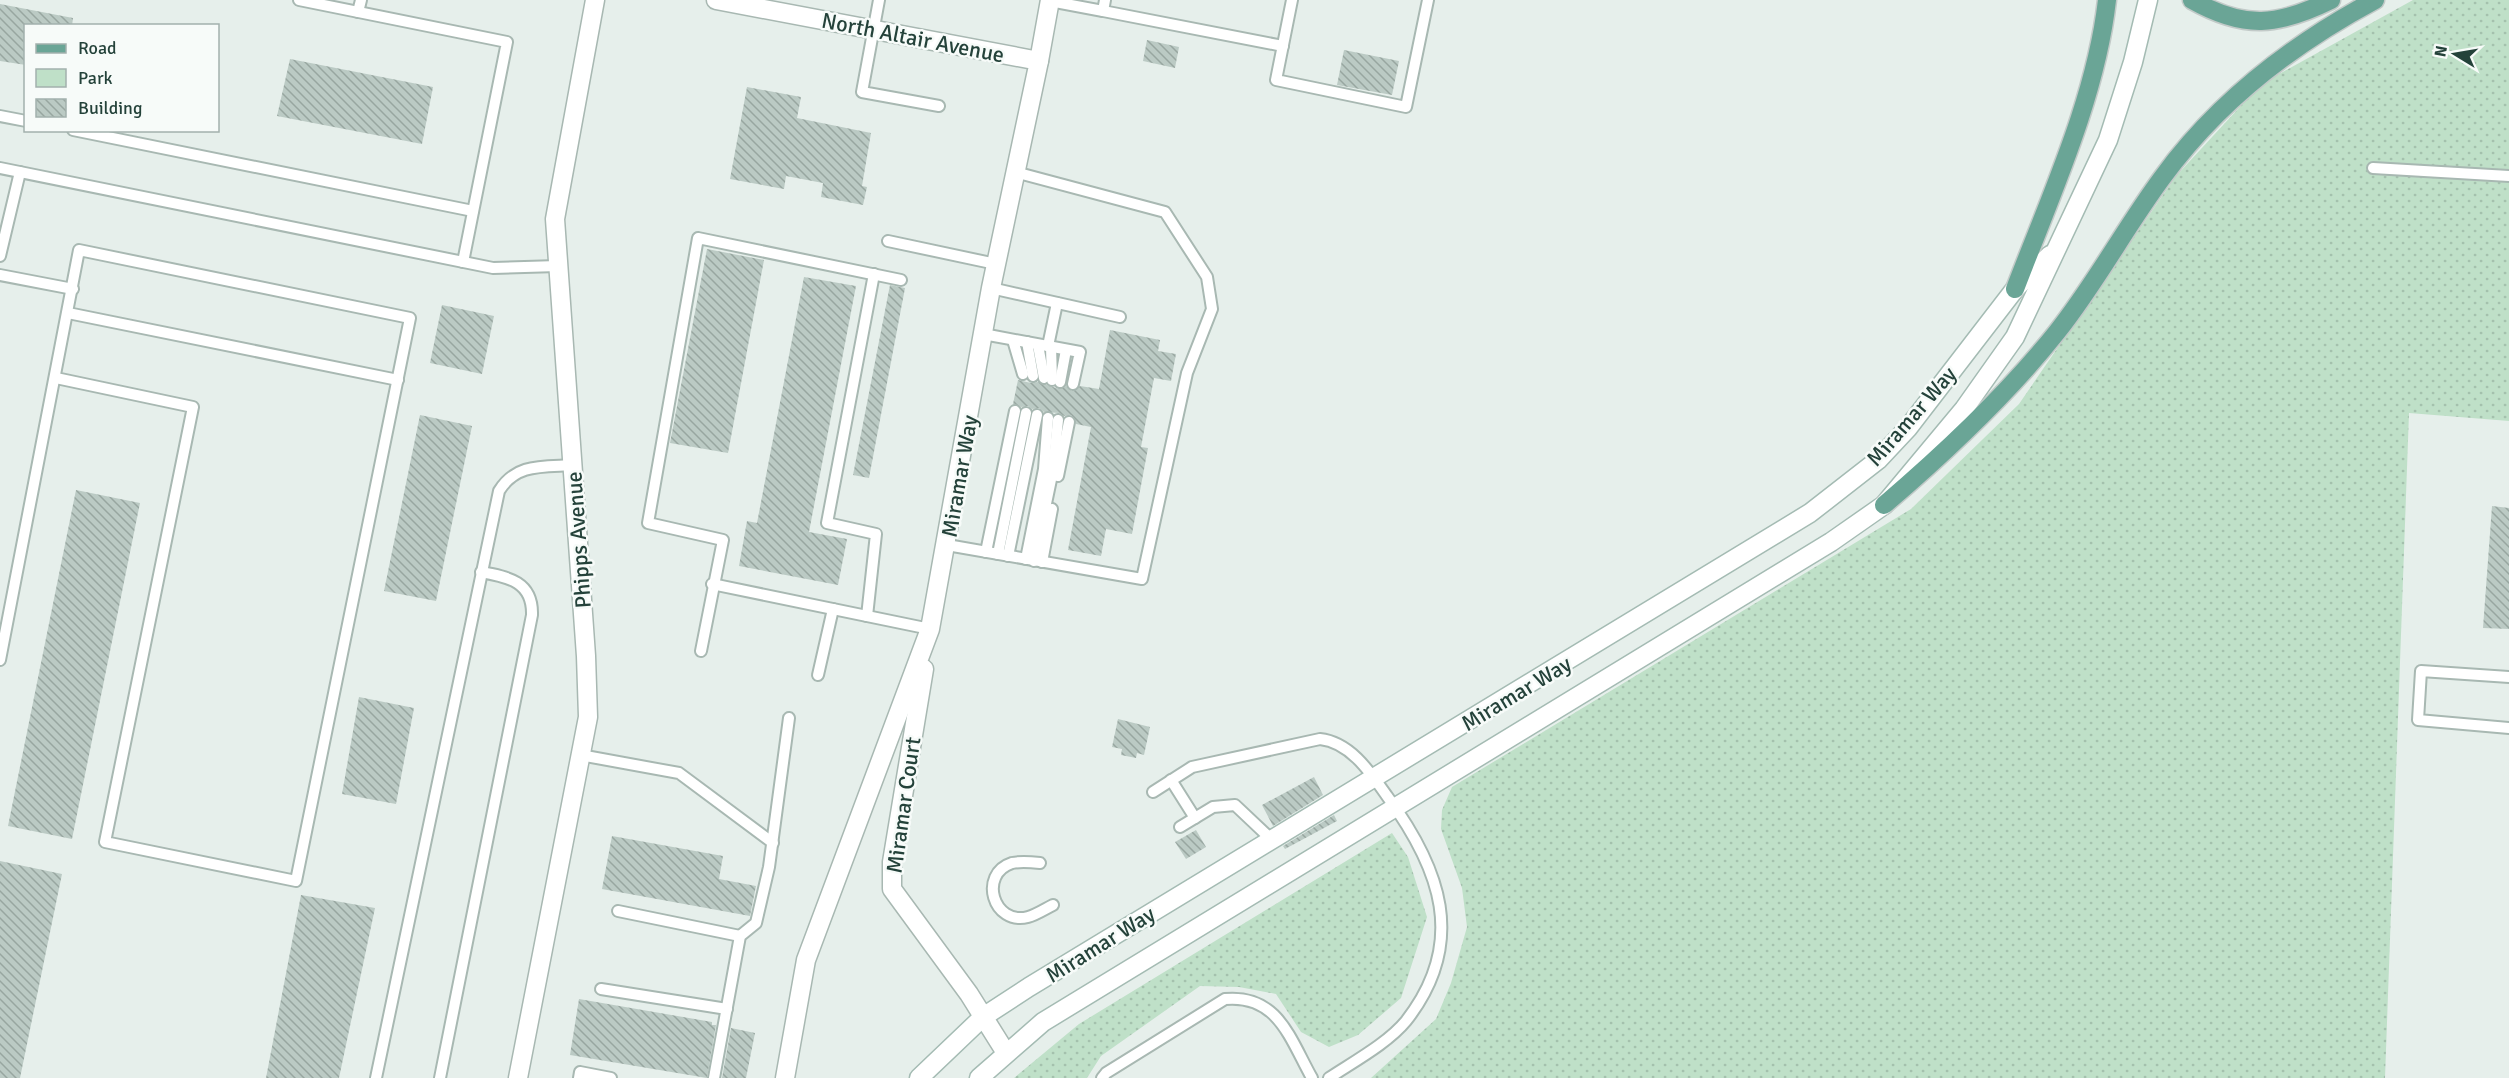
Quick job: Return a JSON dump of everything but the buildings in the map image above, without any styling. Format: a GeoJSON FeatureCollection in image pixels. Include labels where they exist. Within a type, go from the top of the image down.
{"type":"FeatureCollection","features":[{"type":"Feature","properties":{"kind":"main road","name":"Phipps Avenue"},"geometry":{"type":"LineString","coordinates":[[518,1078],[588,717],[555,219],[595,0]]}},
{"type":"Feature","properties":{"kind":"main road","name":"North Altair Avenue"},"geometry":{"type":"LineString","coordinates":[[716,0],[1039,61]]}},
{"type":"Feature","properties":{"kind":"main road","name":"Miramar Way"},"geometry":{"type":"LineString","coordinates":[[785,1078],[806,960],[930,629],[947,545],[991,288],[1050,0]]}},
{"type":"Feature","properties":{"kind":"main road"},"geometry":{"type":"LineString","coordinates":[[2015,289],[2068,150],[2098,52],[2107,0]]}},
{"type":"Feature","properties":{"kind":"main road","name":"Miramar Way"},"geometry":{"type":"LineString","coordinates":[[979,1078],[1043,1022],[1831,542],[1884,505],[1964,409],[2015,337],[2108,140],[2133,62],[2148,0]]}},
{"type":"Feature","properties":{"kind":"main road"},"geometry":{"type":"LineString","coordinates":[[2192,0],[2216,14],[2240,21],[2265,22],[2290,18],[2331,0]]}},
{"type":"Feature","properties":{"kind":"main road"},"geometry":{"type":"LineString","coordinates":[[1884,505],[1939,458],[2028,366],[2082,297],[2162,177],[2227,102],[2303,42],[2375,0]]}},
{"type":"Feature","properties":{"kind":"main road","name":"Miramar Way"},"geometry":{"type":"LineString","coordinates":[[919,1078],[983,1017],[1810,513],[1878,459],[1908,428],[2015,289],[2059,246]]}},
{"type":"Feature","properties":{"kind":"main road","name":"Miramar Court"},"geometry":{"type":"LineString","coordinates":[[930,629],[892,862],[892,889],[969,993],[1006,1053]]}},
{"type":"Feature","properties":{"kind":"lane"},"geometry":{"type":"LineString","coordinates":[[299,0],[507,42],[463,261]]}},
{"type":"Feature","properties":{"kind":"lane"},"geometry":{"type":"LineString","coordinates":[[358,12],[361,0]]}},
{"type":"Feature","properties":{"kind":"lane"},"geometry":{"type":"LineString","coordinates":[[879,0],[862,92],[939,106]]}},
{"type":"Feature","properties":{"kind":"lane"},"geometry":{"type":"LineString","coordinates":[[1050,0],[1104,6],[1283,46]]}},
{"type":"Feature","properties":{"kind":"lane"},"geometry":{"type":"LineString","coordinates":[[1292,0],[1276,80],[1406,106],[1428,0]]}},
{"type":"Feature","properties":{"kind":"lane"},"geometry":{"type":"LineString","coordinates":[[0,116],[24,121]]}},
{"type":"Feature","properties":{"kind":"lane"},"geometry":{"type":"LineString","coordinates":[[83,132],[473,211]]}},
{"type":"Feature","properties":{"kind":"lane"},"geometry":{"type":"LineString","coordinates":[[0,168],[493,268],[558,266]]}},
{"type":"Feature","properties":{"kind":"lane"},"geometry":{"type":"LineString","coordinates":[[2373,168],[2509,176]]}},
{"type":"Feature","properties":{"kind":"lane"},"geometry":{"type":"LineString","coordinates":[[0,256],[20,172]]}},
{"type":"Feature","properties":{"kind":"lane"},"geometry":{"type":"LineString","coordinates":[[947,545],[1142,579],[1187,373],[1212,309],[1207,277],[1165,212],[1015,172]]}},
{"type":"Feature","properties":{"kind":"lane"},"geometry":{"type":"LineString","coordinates":[[700,651],[712,584],[723,540],[648,523],[698,238],[901,280]]}},
{"type":"Feature","properties":{"kind":"lane"},"geometry":{"type":"LineString","coordinates":[[888,241],[996,264]]}},
{"type":"Feature","properties":{"kind":"lane"},"geometry":{"type":"LineString","coordinates":[[0,660],[79,250],[410,318],[296,881],[105,842],[193,406],[56,378]]}},
{"type":"Feature","properties":{"kind":"lane"},"geometry":{"type":"LineString","coordinates":[[867,616],[876,534],[827,523],[874,274]]}},
{"type":"Feature","properties":{"kind":"lane"},"geometry":{"type":"LineString","coordinates":[[0,275],[73,289]]}},
{"type":"Feature","properties":{"kind":"lane"},"geometry":{"type":"LineString","coordinates":[[991,288],[1120,317]]}},
{"type":"Feature","properties":{"kind":"lane"},"geometry":{"type":"LineString","coordinates":[[1042,378],[1041,345],[1057,303]]}},
{"type":"Feature","properties":{"kind":"lane"},"geometry":{"type":"LineString","coordinates":[[68,313],[398,380]]}},
{"type":"Feature","properties":{"kind":"lane"},"geometry":{"type":"LineString","coordinates":[[983,334],[1080,352],[1073,384]]}},
{"type":"Feature","properties":{"kind":"lane"},"geometry":{"type":"LineString","coordinates":[[1013,340],[1042,378]]}},
{"type":"Feature","properties":{"kind":"lane"},"geometry":{"type":"LineString","coordinates":[[1041,345],[1042,378]]}},
{"type":"Feature","properties":{"kind":"lane"},"geometry":{"type":"LineString","coordinates":[[1042,378],[1066,350]]}},
{"type":"Feature","properties":{"kind":"lane"},"geometry":{"type":"LineString","coordinates":[[1034,560],[1042,417]]}},
{"type":"Feature","properties":{"kind":"lane"},"geometry":{"type":"LineString","coordinates":[[1034,560],[1044,469],[1042,417]]}},
{"type":"Feature","properties":{"kind":"lane"},"geometry":{"type":"LineString","coordinates":[[986,552],[1042,417]]}},
{"type":"Feature","properties":{"kind":"lane"},"geometry":{"type":"LineString","coordinates":[[1003,555],[1042,417]]}},
{"type":"Feature","properties":{"kind":"lane"},"geometry":{"type":"LineString","coordinates":[[376,1078],[499,491],[515,472],[527,468],[573,465]]}},
{"type":"Feature","properties":{"kind":"lane"},"geometry":{"type":"LineString","coordinates":[[440,1078],[532,615],[530,596],[524,587],[507,577],[482,572]]}},
{"type":"Feature","properties":{"kind":"lane"},"geometry":{"type":"LineString","coordinates":[[712,584],[930,629]]}},
{"type":"Feature","properties":{"kind":"lane"},"geometry":{"type":"LineString","coordinates":[[818,675],[833,609]]}},
{"type":"Feature","properties":{"kind":"lane"},"geometry":{"type":"LineString","coordinates":[[2509,677],[2421,671],[2418,720],[2509,729]]}},
{"type":"Feature","properties":{"kind":"lane"},"geometry":{"type":"LineString","coordinates":[[714,1078],[740,936],[756,923],[773,843],[789,718]]}},
{"type":"Feature","properties":{"kind":"lane"},"geometry":{"type":"LineString","coordinates":[[1153,792],[1192,767],[1320,739],[1332,740],[1344,747],[1375,779],[1421,846],[1438,890],[1442,937],[1430,982],[1405,1022],[1369,1052],[1329,1078]]}},
{"type":"Feature","properties":{"kind":"lane"},"geometry":{"type":"LineString","coordinates":[[580,755],[679,773],[773,843]]}},
{"type":"Feature","properties":{"kind":"lane"},"geometry":{"type":"LineString","coordinates":[[1171,780],[1195,818]]}},
{"type":"Feature","properties":{"kind":"lane"},"geometry":{"type":"LineString","coordinates":[[1180,827],[1213,807],[1235,805],[1272,840]]}},
{"type":"Feature","properties":{"kind":"lane"},"geometry":{"type":"LineString","coordinates":[[1040,863],[1014,862],[1002,868],[993,880],[993,899],[999,909],[1012,917],[1027,918],[1053,905]]}},
{"type":"Feature","properties":{"kind":"lane"},"geometry":{"type":"LineString","coordinates":[[618,911],[740,936]]}},
{"type":"Feature","properties":{"kind":"lane"},"geometry":{"type":"LineString","coordinates":[[601,989],[727,1009]]}},
{"type":"Feature","properties":{"kind":"lane"},"geometry":{"type":"LineString","coordinates":[[1102,1078],[1106,1073],[1225,999],[1241,997],[1257,1001],[1270,1009],[1281,1022],[1312,1078]]}},
{"type":"Feature","properties":{"kind":"lane"},"geometry":{"type":"LineString","coordinates":[[579,1078],[580,1072],[611,1078]]}},
{"type":"Feature","properties":{"kind":"green space"},"geometry":{"type":"Polygon","coordinates":[[[2413,0],[2509,0],[2509,421],[2409,413],[2385,1078],[1371,1078],[1436,1019],[1451,983],[1467,927],[1462,888],[1441,829],[1442,810],[1452,787],[1911,509],[2019,404],[2176,176],[2261,84],[2413,0]]]}},
{"type":"Feature","properties":{"kind":"green space"},"geometry":{"type":"Polygon","coordinates":[[[1392,833],[1408,857],[1427,917],[1401,998],[1358,1035],[1329,1047],[1301,1032],[1276,994],[1239,987],[1200,986],[1101,1056],[1087,1078],[1014,1078],[1079,1024],[1392,833]]]}}]}
